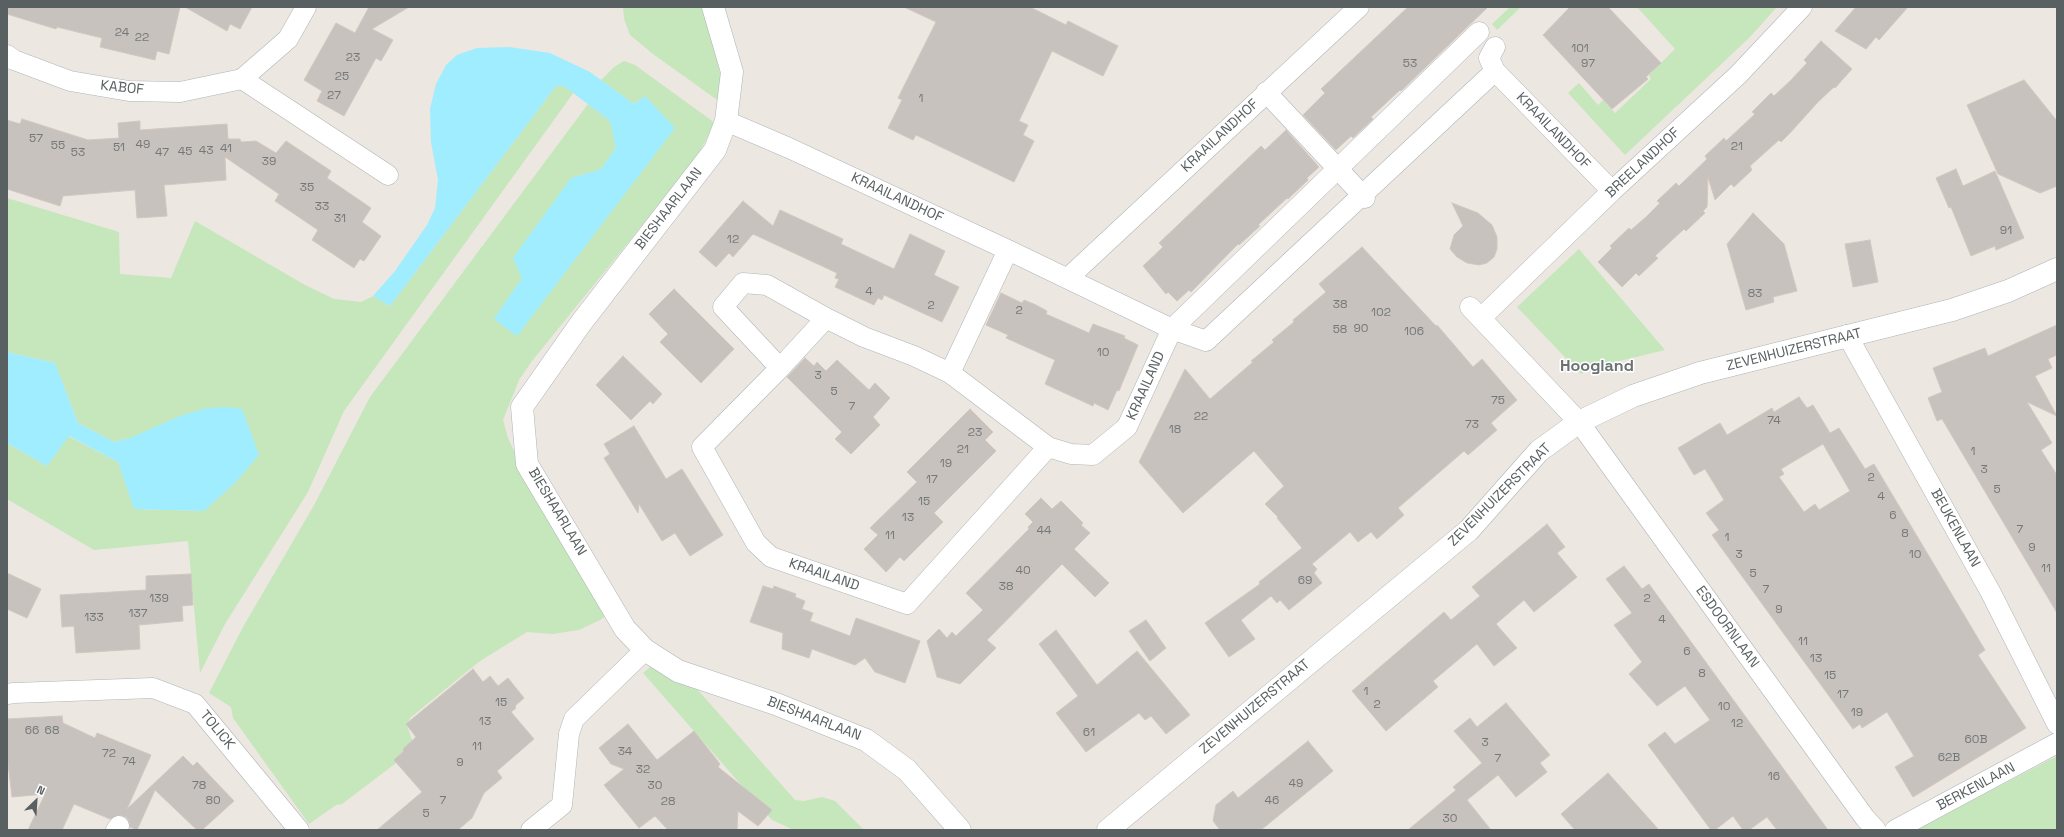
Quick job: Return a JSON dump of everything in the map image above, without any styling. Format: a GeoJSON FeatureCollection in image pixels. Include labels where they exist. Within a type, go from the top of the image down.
{"type":"FeatureCollection","features":[{"type":"Feature","properties":{"kind":"street","name":"KABOF"},"geometry":{"type":"LineString","coordinates":[[7,55],[14,60],[70,81],[129,92],[180,92],[242,79],[288,39],[306,7]]}},
{"type":"Feature","properties":{"kind":"street","name":"BIESHAARLAAN"},"geometry":{"type":"LineString","coordinates":[[713,7],[732,72],[726,121],[715,150],[581,323],[522,407],[527,464],[625,629],[645,650],[678,671],[776,704],[866,740],[907,770],[960,830]]}},
{"type":"Feature","properties":{"kind":"street","name":"KRAAILANDHOF"},"geometry":{"type":"LineString","coordinates":[[1068,278],[1359,7]]}},
{"type":"Feature","properties":{"kind":"street","name":"BREELANDHOF"},"geometry":{"type":"LineString","coordinates":[[1579,422],[1476,312],[1612,191],[1738,75],[1802,7]]}},
{"type":"Feature","properties":{"kind":"street"},"geometry":{"type":"LineString","coordinates":[[1172,329],[1479,32]]}},
{"type":"Feature","properties":{"kind":"street"},"geometry":{"type":"LineString","coordinates":[[1495,47],[1489,58],[1495,71]]}},
{"type":"Feature","properties":{"kind":"street","name":"KRAAILANDHOF"},"geometry":{"type":"LineString","coordinates":[[726,121],[789,148],[1008,250],[1172,329],[1206,341],[1363,196],[1495,71],[1612,191]]}},
{"type":"Feature","properties":{"kind":"street"},"geometry":{"type":"LineString","coordinates":[[242,79],[388,175]]}},
{"type":"Feature","properties":{"kind":"street","name":"KRAAILANDHOF"},"geometry":{"type":"LineString","coordinates":[[1266,92],[1363,196]]}},
{"type":"Feature","properties":{"kind":"street"},"geometry":{"type":"LineString","coordinates":[[950,373],[1008,250]]}},
{"type":"Feature","properties":{"kind":"street","name":"ZEVENHUIZERSTRAAT"},"geometry":{"type":"LineString","coordinates":[[1108,830],[1469,530],[1539,451],[1579,422],[1633,396],[1700,373],[1847,335],[1922,318],[2008,291],[2057,270]]}},
{"type":"Feature","properties":{"kind":"street","name":"KRAAILAND"},"geometry":{"type":"LineString","coordinates":[[780,368],[723,307],[743,283],[767,285],[864,338],[914,356],[950,373],[1048,447],[1071,454],[1093,455],[1128,428],[1172,329]]}},
{"type":"Feature","properties":{"kind":"street","name":"KRAAILAND"},"geometry":{"type":"LineString","coordinates":[[826,318],[780,368],[702,447],[756,543],[771,557],[907,604],[1048,447]]}},
{"type":"Feature","properties":{"kind":"street","name":"BEUKENLAAN"},"geometry":{"type":"LineString","coordinates":[[1847,335],[1991,593],[2057,724]]}},
{"type":"Feature","properties":{"kind":"street","name":"ESDOORNLAAN"},"geometry":{"type":"LineString","coordinates":[[1579,422],[1865,818],[1876,830]]}},
{"type":"Feature","properties":{"kind":"street"},"geometry":{"type":"LineString","coordinates":[[531,830],[562,805],[569,734],[574,719],[645,650]]}},
{"type":"Feature","properties":{"kind":"street","name":"TOLICK"},"geometry":{"type":"LineString","coordinates":[[7,694],[153,688],[195,704],[299,830]]}},
{"type":"Feature","properties":{"kind":"street","name":"BERKENLAAN"},"geometry":{"type":"LineString","coordinates":[[1895,830],[2057,743]]}},
{"type":"Feature","properties":{"kind":"green space"},"geometry":{"type":"Polygon","coordinates":[[[623,7],[704,7],[721,77],[720,102],[653,54],[630,35],[624,19],[623,7]]]}},
{"type":"Feature","properties":{"kind":"green space"},"geometry":{"type":"Polygon","coordinates":[[[1510,7],[1521,7],[1497,30],[1492,24],[1510,7]]]}},
{"type":"Feature","properties":{"kind":"green space"},"geometry":{"type":"Polygon","coordinates":[[[1637,7],[1777,7],[1750,37],[1625,155],[1568,93],[1579,83],[1598,105],[1603,100],[1615,113],[1651,79],[1649,75],[1675,49],[1637,7]]]}},
{"type":"Feature","properties":{"kind":"green space"},"geometry":{"type":"Polygon","coordinates":[[[624,61],[635,65],[715,123],[699,153],[670,191],[532,361],[519,380],[503,420],[508,438],[540,507],[608,612],[602,619],[579,630],[552,634],[527,632],[480,661],[410,718],[407,725],[412,740],[412,751],[342,804],[336,805],[309,824],[233,718],[231,707],[209,693],[243,627],[313,507],[370,397],[588,104],[611,121],[616,148],[601,169],[571,178],[522,278],[495,319],[517,336],[645,96],[634,104],[601,80],[614,67],[624,61]]]}},
{"type":"Feature","properties":{"kind":"green space"},"geometry":{"type":"Polygon","coordinates":[[[556,86],[564,86],[574,92],[344,411],[308,492],[225,624],[200,673],[188,541],[94,550],[7,499],[7,443],[47,466],[68,436],[118,462],[135,509],[204,511],[130,438],[114,442],[78,423],[55,363],[7,352],[7,198],[119,232],[120,274],[171,278],[195,221],[305,285],[334,299],[361,302],[373,296],[390,306],[556,86]]]}},
{"type":"Feature","properties":{"kind":"green space"},"geometry":{"type":"Polygon","coordinates":[[[1579,249],[1665,350],[1603,365],[1581,374],[1517,307],[1579,249]]]}},
{"type":"Feature","properties":{"kind":"green space"},"geometry":{"type":"Polygon","coordinates":[[[651,666],[690,681],[795,800],[804,801],[822,797],[835,801],[864,830],[794,830],[772,820],[643,673],[651,666]]]}},
{"type":"Feature","properties":{"kind":"green space"},"geometry":{"type":"Polygon","coordinates":[[[2057,756],[2057,830],[1918,830],[1921,827],[2057,756]]]}},
{"type":"Feature","properties":{"kind":"water"},"geometry":{"type":"Polygon","coordinates":[[[509,47],[550,53],[590,72],[634,104],[645,96],[675,128],[517,336],[494,319],[522,278],[513,258],[571,178],[601,169],[616,148],[610,121],[564,86],[556,86],[390,306],[373,296],[395,271],[427,225],[435,208],[438,180],[431,142],[430,109],[436,84],[446,65],[457,55],[477,48],[509,47]]]}},
{"type":"Feature","properties":{"kind":"water"},"geometry":{"type":"Polygon","coordinates":[[[7,352],[55,363],[78,423],[114,442],[130,438],[180,416],[207,408],[226,407],[242,409],[259,455],[235,483],[204,511],[134,509],[118,462],[69,436],[47,466],[7,443],[7,352]]]}},
{"type":"Feature","properties":{"kind":"building"},"geometry":{"type":"Polygon","coordinates":[[[7,7],[180,7],[169,54],[157,51],[155,60],[100,47],[102,38],[57,27],[56,29],[7,14],[7,7]]]}},
{"type":"Feature","properties":{"kind":"building"},"geometry":{"type":"Polygon","coordinates":[[[185,7],[252,7],[240,29],[230,24],[227,31],[185,7]]]}},
{"type":"Feature","properties":{"kind":"building"},"geometry":{"type":"Polygon","coordinates":[[[369,7],[409,7],[372,29],[393,40],[381,61],[376,58],[344,116],[317,101],[322,91],[304,80],[336,23],[355,33],[369,7]]]}},
{"type":"Feature","properties":{"kind":"building"},"geometry":{"type":"Polygon","coordinates":[[[904,7],[1030,7],[1066,25],[1068,21],[1118,46],[1103,76],[1052,51],[1019,121],[1028,125],[1023,135],[1034,141],[1014,182],[916,135],[913,140],[888,128],[902,100],[898,98],[936,22],[904,7]]]}},
{"type":"Feature","properties":{"kind":"building"},"geometry":{"type":"Polygon","coordinates":[[[1408,7],[1488,7],[1401,91],[1400,90],[1371,117],[1373,119],[1353,138],[1351,136],[1336,150],[1303,115],[1325,93],[1321,89],[1408,7]]]}},
{"type":"Feature","properties":{"kind":"building"},"geometry":{"type":"Polygon","coordinates":[[[1570,7],[1608,7],[1661,63],[1646,77],[1648,79],[1612,109],[1543,35],[1570,7]]]}},
{"type":"Feature","properties":{"kind":"building"},"geometry":{"type":"Polygon","coordinates":[[[1856,7],[1908,7],[1879,40],[1876,37],[1866,49],[1835,31],[1856,7]]]}},
{"type":"Feature","properties":{"kind":"building"},"geometry":{"type":"Polygon","coordinates":[[[1821,41],[1852,69],[1835,88],[1834,87],[1818,102],[1781,142],[1779,140],[1750,166],[1752,170],[1734,187],[1731,184],[1715,200],[1708,177],[1707,207],[1703,211],[1705,213],[1686,231],[1684,229],[1655,256],[1658,258],[1639,276],[1636,273],[1622,287],[1598,262],[1612,248],[1610,246],[1629,228],[1631,230],[1646,217],[1660,203],[1657,201],[1676,183],[1679,186],[1707,159],[1705,156],[1724,138],[1726,141],[1755,114],[1752,112],[1771,93],[1774,96],[1791,80],[1807,63],[1804,60],[1821,41]]]}},
{"type":"Feature","properties":{"kind":"building"},"geometry":{"type":"Polygon","coordinates":[[[2024,80],[2057,121],[2057,186],[2040,193],[1998,174],[1967,105],[2024,80]]]}},
{"type":"Feature","properties":{"kind":"building"},"geometry":{"type":"Polygon","coordinates":[[[22,119],[88,140],[119,138],[118,123],[140,121],[140,130],[227,124],[228,139],[240,139],[241,142],[256,141],[276,153],[286,141],[331,171],[327,178],[371,208],[362,222],[381,236],[364,261],[360,259],[354,268],[312,240],[318,230],[275,201],[279,194],[225,157],[226,180],[164,185],[167,216],[137,218],[135,190],[63,196],[60,206],[7,189],[7,120],[20,124],[22,119]]]}},
{"type":"Feature","properties":{"kind":"building"},"geometry":{"type":"Polygon","coordinates":[[[1286,130],[1319,167],[1307,178],[1308,180],[1258,225],[1260,226],[1239,245],[1238,244],[1191,292],[1189,290],[1177,301],[1168,292],[1166,294],[1143,266],[1163,247],[1159,243],[1261,146],[1265,150],[1286,130]]]}},
{"type":"Feature","properties":{"kind":"building"},"geometry":{"type":"Polygon","coordinates":[[[1956,169],[1963,186],[1995,171],[2024,238],[1996,250],[1995,246],[1971,256],[1951,207],[1949,208],[1936,178],[1956,169]]]}},
{"type":"Feature","properties":{"kind":"building"},"geometry":{"type":"Polygon","coordinates":[[[743,201],[773,226],[780,210],[843,239],[841,244],[894,269],[910,234],[945,251],[934,275],[959,287],[942,322],[884,295],[882,300],[878,298],[874,305],[835,287],[839,279],[835,278],[837,273],[753,234],[733,257],[729,253],[716,267],[699,252],[743,201]]]}},
{"type":"Feature","properties":{"kind":"building"},"geometry":{"type":"Polygon","coordinates":[[[1452,203],[1478,213],[1492,225],[1497,237],[1497,249],[1494,257],[1487,263],[1479,265],[1467,263],[1457,257],[1450,249],[1454,235],[1463,226],[1452,203]]]}},
{"type":"Feature","properties":{"kind":"building"},"geometry":{"type":"Polygon","coordinates":[[[1753,213],[1784,244],[1797,291],[1773,297],[1774,302],[1746,310],[1727,244],[1753,213]]]}},
{"type":"Feature","properties":{"kind":"building"},"geometry":{"type":"Polygon","coordinates":[[[1870,240],[1878,282],[1853,287],[1845,244],[1870,240]]]}},
{"type":"Feature","properties":{"kind":"building"},"geometry":{"type":"Polygon","coordinates":[[[1362,247],[1436,326],[1437,325],[1473,367],[1482,359],[1517,400],[1491,423],[1497,430],[1468,455],[1464,451],[1398,508],[1404,515],[1377,539],[1371,532],[1358,542],[1350,532],[1312,564],[1317,569],[1314,573],[1322,583],[1289,610],[1280,600],[1277,603],[1271,596],[1241,620],[1255,639],[1229,657],[1205,623],[1260,584],[1259,582],[1302,548],[1277,518],[1278,517],[1265,504],[1284,486],[1254,451],[1183,513],[1139,462],[1185,369],[1210,399],[1253,362],[1251,361],[1274,342],[1272,340],[1326,292],[1319,284],[1362,247]]]}},
{"type":"Feature","properties":{"kind":"building"},"geometry":{"type":"Polygon","coordinates":[[[674,289],[734,349],[701,383],[660,342],[668,334],[649,314],[674,289]]]}},
{"type":"Feature","properties":{"kind":"building"},"geometry":{"type":"Polygon","coordinates":[[[1001,293],[1022,303],[1024,300],[1036,305],[1047,311],[1046,314],[1089,333],[1093,324],[1125,336],[1124,338],[1138,345],[1119,391],[1117,390],[1108,410],[1094,403],[1093,406],[1045,384],[1055,360],[1006,338],[1008,335],[986,325],[1001,293]]]}},
{"type":"Feature","properties":{"kind":"building"},"geometry":{"type":"Polygon","coordinates":[[[2057,325],[2057,355],[2048,359],[2052,368],[2035,376],[2057,416],[2027,402],[2052,443],[2041,450],[2057,475],[2057,613],[1942,419],[1937,421],[1928,398],[1942,392],[1933,368],[1985,348],[1988,356],[2057,325]]]}},
{"type":"Feature","properties":{"kind":"building"},"geometry":{"type":"Polygon","coordinates":[[[623,356],[662,394],[653,404],[650,401],[631,420],[596,385],[623,356]]]}},
{"type":"Feature","properties":{"kind":"building"},"geometry":{"type":"Polygon","coordinates":[[[805,358],[814,366],[817,362],[826,371],[837,360],[869,390],[875,383],[890,398],[873,417],[880,425],[851,454],[835,439],[842,432],[787,377],[805,358]]]}},
{"type":"Feature","properties":{"kind":"building"},"geometry":{"type":"Polygon","coordinates":[[[1799,397],[1807,408],[1813,405],[1830,433],[1839,428],[1865,469],[1874,464],[1985,650],[1978,655],[2026,728],[1913,797],[1895,767],[1914,756],[1887,712],[1862,728],[1860,724],[1853,729],[1712,535],[1719,530],[1706,513],[1724,500],[1705,469],[1694,475],[1678,448],[1720,423],[1727,435],[1772,408],[1774,412],[1799,397]],[[1823,444],[1781,469],[1784,474],[1779,477],[1804,512],[1815,504],[1819,510],[1850,491],[1823,444]]]}},
{"type":"Feature","properties":{"kind":"building"},"geometry":{"type":"Polygon","coordinates":[[[970,409],[993,432],[985,440],[996,451],[934,513],[943,522],[904,561],[900,557],[886,572],[864,549],[878,535],[870,528],[917,482],[907,472],[970,409]]]}},
{"type":"Feature","properties":{"kind":"building"},"geometry":{"type":"Polygon","coordinates":[[[634,426],[666,479],[682,469],[723,535],[690,556],[675,533],[662,541],[639,504],[638,513],[604,458],[610,454],[604,444],[634,426]]]}},
{"type":"Feature","properties":{"kind":"building"},"geometry":{"type":"Polygon","coordinates":[[[1041,498],[1052,509],[1061,501],[1083,523],[1081,525],[1090,533],[1074,549],[1109,583],[1095,597],[1062,564],[987,640],[996,648],[960,684],[937,677],[927,641],[939,629],[947,638],[952,632],[956,636],[983,610],[966,593],[1029,529],[1028,527],[1033,522],[1025,514],[1041,498]]]}},
{"type":"Feature","properties":{"kind":"building"},"geometry":{"type":"Polygon","coordinates":[[[1547,524],[1565,547],[1557,553],[1577,577],[1534,612],[1524,600],[1496,624],[1517,648],[1494,666],[1477,644],[1433,681],[1438,687],[1386,731],[1352,691],[1444,612],[1451,620],[1480,596],[1472,587],[1547,524]]]}},
{"type":"Feature","properties":{"kind":"building"},"geometry":{"type":"Polygon","coordinates":[[[1624,566],[1642,589],[1649,584],[1828,830],[1777,830],[1767,817],[1749,830],[1743,830],[1733,816],[1715,830],[1711,830],[1648,745],[1665,732],[1675,744],[1710,720],[1685,686],[1657,706],[1629,674],[1642,662],[1614,625],[1632,613],[1606,579],[1624,566]]]}},
{"type":"Feature","properties":{"kind":"building"},"geometry":{"type":"Polygon","coordinates":[[[7,573],[41,589],[27,618],[7,609],[7,573]]]}},
{"type":"Feature","properties":{"kind":"building"},"geometry":{"type":"Polygon","coordinates":[[[191,574],[193,605],[182,606],[183,621],[139,625],[140,649],[76,653],[74,626],[62,627],[60,595],[146,590],[146,576],[191,574]]]}},
{"type":"Feature","properties":{"kind":"building"},"geometry":{"type":"Polygon","coordinates":[[[763,586],[773,589],[774,586],[796,594],[795,597],[805,601],[802,609],[813,613],[810,621],[850,636],[856,618],[920,641],[905,683],[875,672],[865,658],[855,665],[812,649],[809,658],[782,649],[783,633],[750,622],[763,586]]]}},
{"type":"Feature","properties":{"kind":"building"},"geometry":{"type":"Polygon","coordinates":[[[1146,620],[1166,648],[1150,661],[1129,631],[1146,620]]]}},
{"type":"Feature","properties":{"kind":"building"},"geometry":{"type":"Polygon","coordinates":[[[1056,630],[1097,685],[1137,651],[1190,715],[1166,734],[1151,716],[1145,720],[1139,713],[1086,752],[1056,713],[1078,696],[1039,644],[1056,630]]]}},
{"type":"Feature","properties":{"kind":"building"},"geometry":{"type":"Polygon","coordinates":[[[473,669],[483,682],[490,676],[498,686],[508,678],[524,698],[511,712],[534,739],[497,771],[502,778],[484,793],[472,818],[458,830],[377,830],[422,792],[394,760],[416,737],[406,724],[473,669]]]}},
{"type":"Feature","properties":{"kind":"building"},"geometry":{"type":"Polygon","coordinates":[[[1506,703],[1550,755],[1540,763],[1547,772],[1516,797],[1498,775],[1467,800],[1491,830],[1408,830],[1456,790],[1453,787],[1482,763],[1454,731],[1470,718],[1477,727],[1506,703]]]}},
{"type":"Feature","properties":{"kind":"building"},"geometry":{"type":"Polygon","coordinates":[[[62,716],[63,723],[95,738],[97,733],[151,755],[127,809],[183,756],[193,766],[197,762],[234,801],[202,830],[197,830],[155,790],[137,830],[130,827],[129,821],[126,817],[120,815],[110,819],[74,804],[62,830],[28,830],[45,794],[12,797],[7,755],[7,719],[62,716]]]}},
{"type":"Feature","properties":{"kind":"building"},"geometry":{"type":"Polygon","coordinates":[[[628,724],[657,760],[694,731],[720,764],[718,767],[772,810],[758,826],[738,811],[737,830],[668,830],[655,816],[639,828],[604,785],[624,769],[611,764],[599,748],[628,724]]]}},
{"type":"Feature","properties":{"kind":"building"},"geometry":{"type":"Polygon","coordinates":[[[1308,741],[1333,771],[1261,830],[1220,830],[1213,821],[1216,805],[1233,791],[1238,798],[1308,741]]]}},
{"type":"Feature","properties":{"kind":"building"},"geometry":{"type":"Polygon","coordinates":[[[1608,773],[1659,830],[1575,830],[1561,814],[1608,773]]]}},
{"type":"Feature","properties":{"kind":"district","name":"Hoogland"},"geometry":{"type":"Point","coordinates":[1597,367]}}]}
